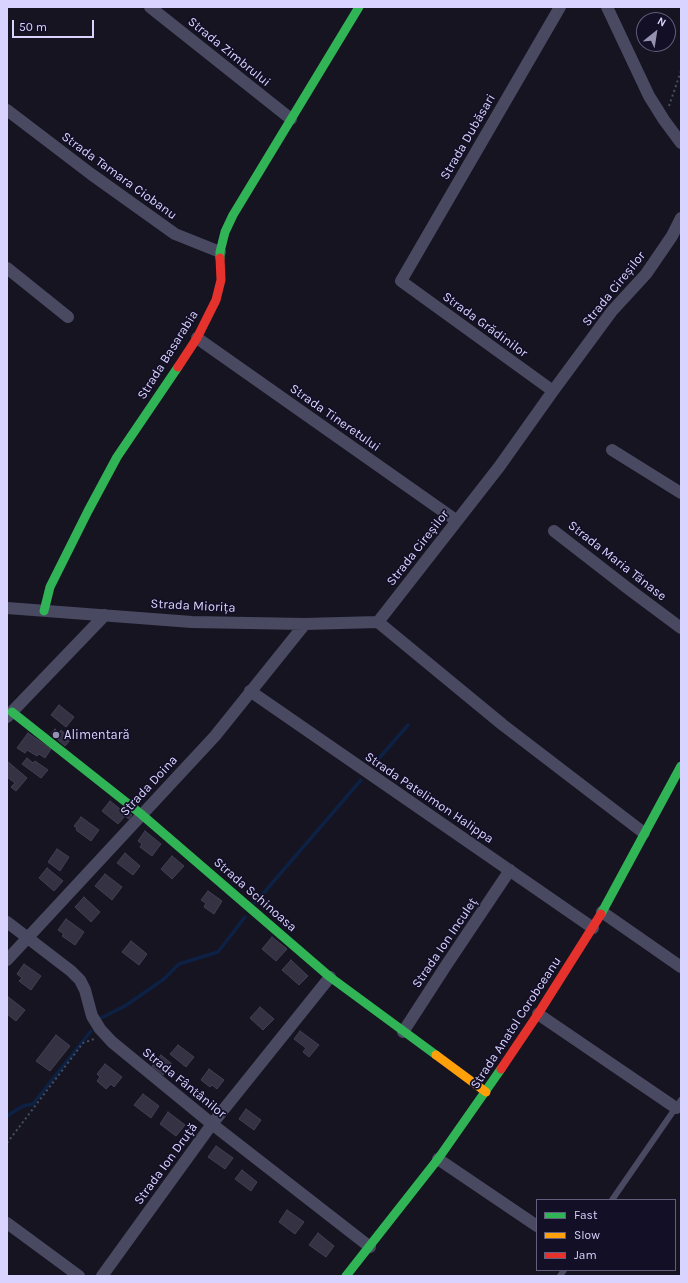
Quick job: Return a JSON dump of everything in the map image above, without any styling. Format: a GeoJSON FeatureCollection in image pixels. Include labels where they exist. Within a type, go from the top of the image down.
{"type":"FeatureCollection","features":[{"type":"Feature","properties":{"kind":"street","name":"Strada Zimbrului"},"geometry":{"type":"LineString","coordinates":[[150,7],[291,120]]}},
{"type":"Feature","properties":{"kind":"street","name":"Strada Basarabia"},"geometry":{"type":"LineString","coordinates":[[44,611],[50,587],[117,457],[197,338],[216,300],[221,280],[220,252],[225,232],[233,215],[359,7]]}},
{"type":"Feature","properties":{"kind":"street","name":"Strada Dubăsari"},"geometry":{"type":"LineString","coordinates":[[401,281],[560,7]]}},
{"type":"Feature","properties":{"kind":"street"},"geometry":{"type":"LineString","coordinates":[[607,7],[649,96],[681,143]]}},
{"type":"Feature","properties":{"kind":"street","name":"Strada Tamara Ciobanu"},"geometry":{"type":"LineString","coordinates":[[7,110],[91,174],[175,234],[220,252]]}},
{"type":"Feature","properties":{"kind":"street","name":"Strada Cireșilor"},"geometry":{"type":"LineString","coordinates":[[378,622],[500,467],[553,391],[612,311],[646,274],[672,236],[681,218]]}},
{"type":"Feature","properties":{"kind":"street"},"geometry":{"type":"LineString","coordinates":[[7,268],[68,317]]}},
{"type":"Feature","properties":{"kind":"street","name":"Strada Grădinilor"},"geometry":{"type":"LineString","coordinates":[[401,281],[553,391]]}},
{"type":"Feature","properties":{"kind":"street","name":"Strada Tineretului"},"geometry":{"type":"LineString","coordinates":[[197,338],[457,521]]}},
{"type":"Feature","properties":{"kind":"street"},"geometry":{"type":"LineString","coordinates":[[612,450],[681,493]]}},
{"type":"Feature","properties":{"kind":"street","name":"Strada Maria Tănase"},"geometry":{"type":"LineString","coordinates":[[554,531],[681,628]]}},
{"type":"Feature","properties":{"kind":"street","name":"Strada Miorița"},"geometry":{"type":"LineString","coordinates":[[7,608],[192,622],[305,624],[378,622]]}},
{"type":"Feature","properties":{"kind":"street"},"geometry":{"type":"LineString","coordinates":[[9,715],[105,615]]}},
{"type":"Feature","properties":{"kind":"street"},"geometry":{"type":"LineString","coordinates":[[378,622],[503,725],[644,833]]}},
{"type":"Feature","properties":{"kind":"street","name":"Strada Doina"},"geometry":{"type":"LineString","coordinates":[[7,960],[214,736],[305,624]]}},
{"type":"Feature","properties":{"kind":"street","name":"Strada Patelimon Halippa"},"geometry":{"type":"LineString","coordinates":[[250,691],[593,928]]}},
{"type":"Feature","properties":{"kind":"street","name":"Strada Schinoasa"},"geometry":{"type":"LineString","coordinates":[[9,715],[141,814],[330,977],[486,1092]]}},
{"type":"Feature","properties":{"kind":"street","name":"Strada Anatol Corobceanu"},"geometry":{"type":"LineString","coordinates":[[348,1275],[438,1159],[486,1092],[538,1014],[593,928],[681,766]]}},
{"type":"Feature","properties":{"kind":"street","name":"Strada Ion Inculeț"},"geometry":{"type":"LineString","coordinates":[[403,1032],[510,870]]}},
{"type":"Feature","properties":{"kind":"street"},"geometry":{"type":"LineString","coordinates":[[602,912],[681,967]]}},
{"type":"Feature","properties":{"kind":"street","name":"Strada Fântânilor"},"geometry":{"type":"LineString","coordinates":[[7,922],[71,970],[80,980],[85,990],[92,1016],[100,1029],[112,1042],[212,1124],[370,1247]]}},
{"type":"Feature","properties":{"kind":"street","name":"Strada Ion Druță"},"geometry":{"type":"LineString","coordinates":[[102,1276],[212,1124],[330,977]]}},
{"type":"Feature","properties":{"kind":"street"},"geometry":{"type":"LineString","coordinates":[[538,1014],[678,1104]]}},
{"type":"Feature","properties":{"kind":"street"},"geometry":{"type":"LineString","coordinates":[[438,1159],[536,1225]]}},
{"type":"Feature","properties":{"kind":"street"},"geometry":{"type":"LineString","coordinates":[[7,1223],[79,1276]]}},
{"type":"Feature","properties":{"kind":"lane"},"geometry":{"type":"LineString","coordinates":[[613,1199],[678,1104]]}},
{"type":"Feature","properties":{"kind":"path"},"geometry":{"type":"LineString","coordinates":[[664,120],[681,71]]}},
{"type":"Feature","properties":{"kind":"path"},"geometry":{"type":"LineString","coordinates":[[7,1143],[83,1043],[91,1039],[112,1042]]}},
{"type":"Feature","properties":{"kind":"building"},"geometry":{"type":"Polygon","coordinates":[[[59,705],[74,717],[66,727],[51,715],[59,705]]]}},
{"type":"Feature","properties":{"kind":"building"},"geometry":{"type":"Polygon","coordinates":[[[55,729],[59,733],[61,730],[71,739],[65,746],[51,734],[55,729]]]}},
{"type":"Feature","properties":{"kind":"building"},"geometry":{"type":"Polygon","coordinates":[[[28,733],[51,749],[45,758],[39,754],[37,756],[27,750],[25,753],[17,748],[28,733]]]}},
{"type":"Feature","properties":{"kind":"building"},"geometry":{"type":"Polygon","coordinates":[[[27,758],[33,763],[35,761],[48,770],[41,778],[22,764],[27,758]]]}},
{"type":"Feature","properties":{"kind":"building"},"geometry":{"type":"Polygon","coordinates":[[[7,761],[27,778],[16,791],[11,787],[15,783],[7,777],[7,761]]]}},
{"type":"Feature","properties":{"kind":"building"},"geometry":{"type":"Polygon","coordinates":[[[110,801],[120,809],[122,807],[132,815],[129,819],[125,816],[118,824],[102,811],[110,801]]]}},
{"type":"Feature","properties":{"kind":"building"},"geometry":{"type":"Polygon","coordinates":[[[81,817],[99,830],[91,841],[76,830],[77,828],[74,826],[81,817]]]}},
{"type":"Feature","properties":{"kind":"building"},"geometry":{"type":"Polygon","coordinates":[[[145,831],[161,844],[152,856],[140,847],[142,844],[138,841],[145,831]]]}},
{"type":"Feature","properties":{"kind":"building"},"geometry":{"type":"Polygon","coordinates":[[[57,849],[69,857],[60,871],[48,862],[57,849]]]}},
{"type":"Feature","properties":{"kind":"building"},"geometry":{"type":"Polygon","coordinates":[[[125,853],[140,866],[133,875],[117,863],[125,853]]]}},
{"type":"Feature","properties":{"kind":"building"},"geometry":{"type":"Polygon","coordinates":[[[172,856],[184,866],[172,879],[161,869],[172,856]]]}},
{"type":"Feature","properties":{"kind":"building"},"geometry":{"type":"Polygon","coordinates":[[[47,868],[63,881],[54,891],[39,878],[47,868]]]}},
{"type":"Feature","properties":{"kind":"building"},"geometry":{"type":"Polygon","coordinates":[[[105,874],[122,887],[112,900],[95,886],[105,874]]]}},
{"type":"Feature","properties":{"kind":"building"},"geometry":{"type":"Polygon","coordinates":[[[208,891],[222,901],[214,914],[204,907],[206,903],[201,900],[208,891]]]}},
{"type":"Feature","properties":{"kind":"building"},"geometry":{"type":"Polygon","coordinates":[[[84,897],[100,912],[91,922],[75,907],[84,897]]]}},
{"type":"Feature","properties":{"kind":"building"},"geometry":{"type":"Polygon","coordinates":[[[66,919],[84,932],[75,945],[62,936],[64,934],[58,930],[66,919]]]}},
{"type":"Feature","properties":{"kind":"building"},"geometry":{"type":"Polygon","coordinates":[[[272,937],[287,949],[276,961],[262,949],[272,937]]]}},
{"type":"Feature","properties":{"kind":"building"},"geometry":{"type":"Polygon","coordinates":[[[131,941],[147,954],[139,965],[122,952],[131,941]]]}},
{"type":"Feature","properties":{"kind":"building"},"geometry":{"type":"Polygon","coordinates":[[[291,960],[308,976],[299,985],[282,970],[291,960]]]}},
{"type":"Feature","properties":{"kind":"building"},"geometry":{"type":"Polygon","coordinates":[[[24,964],[41,976],[31,990],[19,981],[22,978],[17,974],[24,964]]]}},
{"type":"Feature","properties":{"kind":"building"},"geometry":{"type":"Polygon","coordinates":[[[7,996],[25,1010],[16,1021],[7,1014],[7,996]]]}},
{"type":"Feature","properties":{"kind":"building"},"geometry":{"type":"Polygon","coordinates":[[[260,1007],[274,1019],[263,1030],[250,1018],[260,1007]]]}},
{"type":"Feature","properties":{"kind":"building"},"geometry":{"type":"Polygon","coordinates":[[[300,1031],[319,1045],[309,1057],[303,1052],[306,1048],[294,1039],[300,1031]]]}},
{"type":"Feature","properties":{"kind":"building"},"geometry":{"type":"Polygon","coordinates":[[[56,1035],[70,1046],[50,1071],[36,1061],[56,1035]]]}},
{"type":"Feature","properties":{"kind":"building"},"geometry":{"type":"Polygon","coordinates":[[[178,1045],[194,1057],[186,1067],[170,1054],[178,1045]]]}},
{"type":"Feature","properties":{"kind":"building"},"geometry":{"type":"Polygon","coordinates":[[[161,1055],[172,1064],[163,1075],[152,1066],[161,1055]]]}},
{"type":"Feature","properties":{"kind":"building"},"geometry":{"type":"Polygon","coordinates":[[[105,1064],[122,1077],[114,1087],[111,1084],[106,1089],[97,1081],[100,1077],[97,1074],[105,1064]]]}},
{"type":"Feature","properties":{"kind":"building"},"geometry":{"type":"Polygon","coordinates":[[[209,1069],[224,1080],[217,1089],[212,1085],[210,1087],[201,1080],[209,1069]]]}},
{"type":"Feature","properties":{"kind":"building"},"geometry":{"type":"Polygon","coordinates":[[[143,1094],[159,1106],[151,1118],[134,1105],[143,1094]]]}},
{"type":"Feature","properties":{"kind":"building"},"geometry":{"type":"Polygon","coordinates":[[[246,1109],[261,1120],[254,1130],[239,1119],[246,1109]]]}},
{"type":"Feature","properties":{"kind":"building"},"geometry":{"type":"Polygon","coordinates":[[[168,1112],[185,1125],[176,1136],[160,1124],[168,1112]]]}},
{"type":"Feature","properties":{"kind":"building"},"geometry":{"type":"Polygon","coordinates":[[[216,1146],[233,1158],[225,1169],[208,1157],[216,1146]]]}},
{"type":"Feature","properties":{"kind":"building"},"geometry":{"type":"Polygon","coordinates":[[[242,1170],[257,1182],[251,1191],[235,1179],[242,1170]]]}},
{"type":"Feature","properties":{"kind":"building"},"geometry":{"type":"Polygon","coordinates":[[[287,1210],[304,1222],[295,1234],[279,1222],[287,1210]]]}},
{"type":"Feature","properties":{"kind":"building"},"geometry":{"type":"Polygon","coordinates":[[[318,1233],[334,1246],[326,1257],[309,1245],[318,1233]]]}},
{"type":"Feature","properties":{"kind":"waterway"},"geometry":{"type":"LineString","coordinates":[[374,764],[408,725]]}},
{"type":"Feature","properties":{"kind":"waterway"},"geometry":{"type":"LineString","coordinates":[[255,903],[361,780]]}},
{"type":"Feature","properties":{"kind":"waterway"},"geometry":{"type":"LineString","coordinates":[[101,1018],[125,1006],[164,979],[179,964],[218,952],[245,917]]}},
{"type":"Feature","properties":{"kind":"waterway"},"geometry":{"type":"LineString","coordinates":[[7,1116],[23,1106],[33,1104],[91,1031]]}},
{"type":"Feature","properties":{"kind":"traffic: fast"},"geometry":{"type":"LineString","coordinates":[[220,258],[225,232],[233,215],[359,7]]}},
{"type":"Feature","properties":{"kind":"traffic: fast"},"geometry":{"type":"LineString","coordinates":[[44,611],[50,587],[117,457],[178,367]]}},
{"type":"Feature","properties":{"kind":"traffic: fast"},"geometry":{"type":"LineString","coordinates":[[12,712],[141,814],[330,977],[436,1055]]}},
{"type":"Feature","properties":{"kind":"traffic: fast"},"geometry":{"type":"LineString","coordinates":[[601,914],[681,766]]}},
{"type":"Feature","properties":{"kind":"traffic: fast"},"geometry":{"type":"LineString","coordinates":[[346,1276],[438,1159],[501,1069]]}},
{"type":"Feature","properties":{"kind":"traffic: slow"},"geometry":{"type":"LineString","coordinates":[[436,1055],[486,1092]]}},
{"type":"Feature","properties":{"kind":"traffic: jam"},"geometry":{"type":"LineString","coordinates":[[178,367],[197,338],[216,300],[221,280],[220,258]]}},
{"type":"Feature","properties":{"kind":"traffic: jam"},"geometry":{"type":"LineString","coordinates":[[501,1069],[538,1014],[601,914]]}},
{"type":"Feature","properties":{"kind":"place","name":"Alimentară"},"geometry":{"type":"Point","coordinates":[56,735]}}]}
